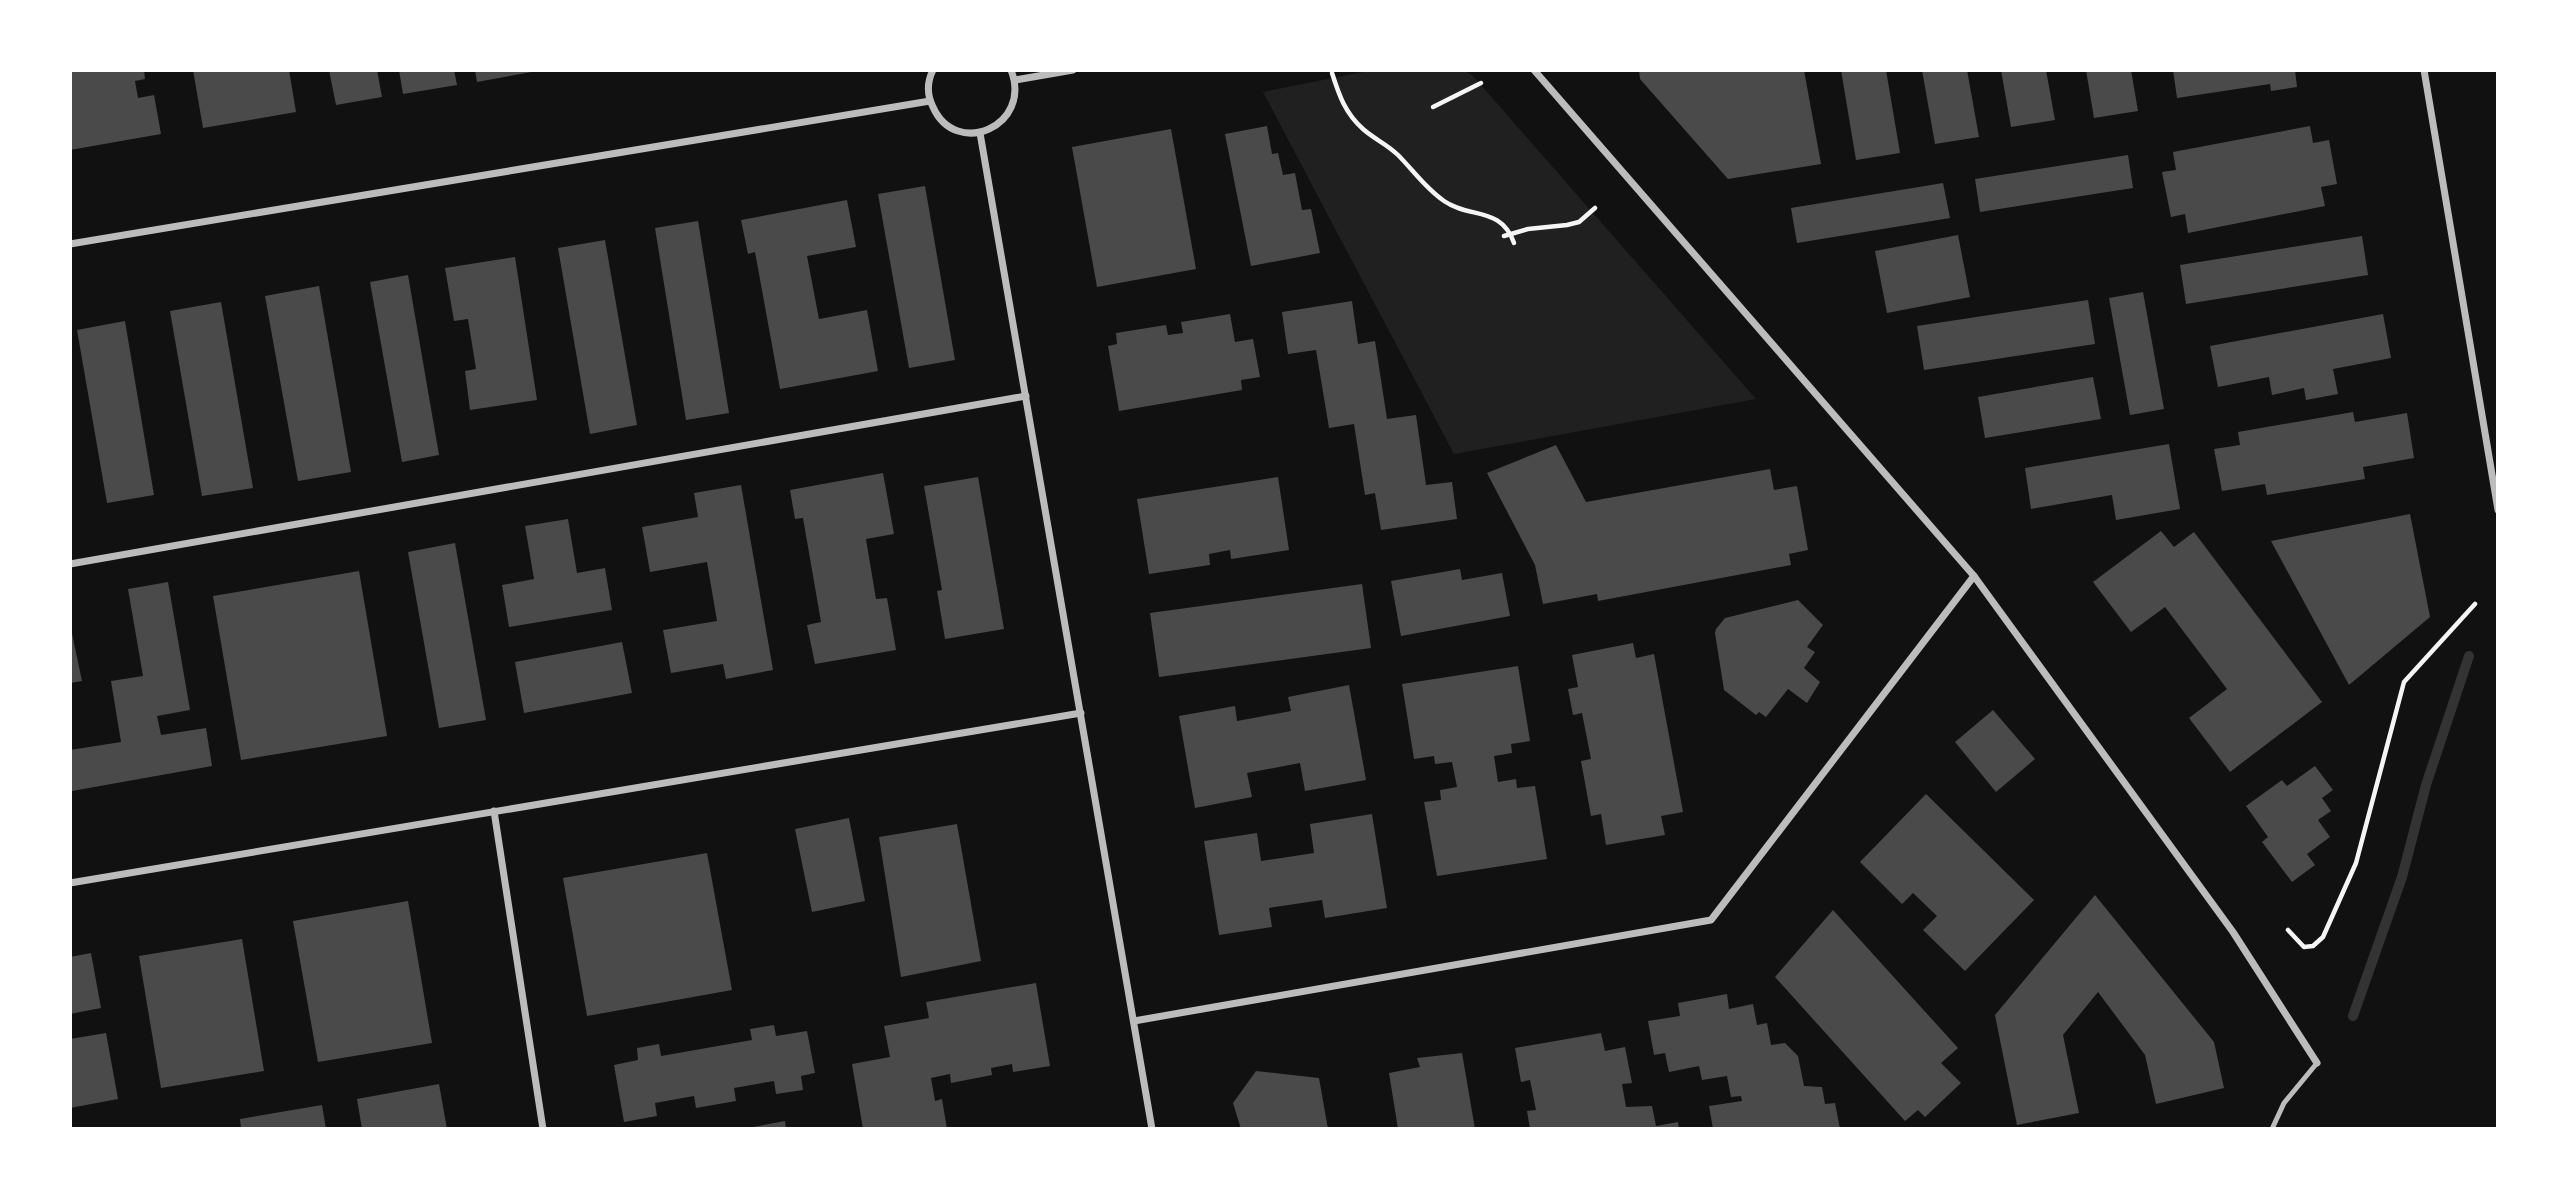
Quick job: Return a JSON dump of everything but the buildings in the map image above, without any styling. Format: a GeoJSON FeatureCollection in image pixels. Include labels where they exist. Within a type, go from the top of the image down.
{"type":"FeatureCollection","features":[{"type":"Feature","properties":{"kind":"street"},"geometry":{"type":"LineString","coordinates":[[933,70],[928,88],[935,113],[955,130],[980,133],[994,128],[1012,108],[1016,93],[1011,70]]}},
{"type":"Feature","properties":{"kind":"street"},"geometry":{"type":"LineString","coordinates":[[1015,80],[1073,70]]}},
{"type":"Feature","properties":{"kind":"street"},"geometry":{"type":"LineString","coordinates":[[1534,70],[1974,576],[2233,932],[2317,1063]]}},
{"type":"Feature","properties":{"kind":"street"},"geometry":{"type":"LineString","coordinates":[[2424,70],[2498,510]]}},
{"type":"Feature","properties":{"kind":"street"},"geometry":{"type":"LineString","coordinates":[[70,244],[930,101]]}},
{"type":"Feature","properties":{"kind":"street"},"geometry":{"type":"LineString","coordinates":[[980,133],[1152,1129]]}},
{"type":"Feature","properties":{"kind":"street"},"geometry":{"type":"LineString","coordinates":[[70,564],[1026,396]]}},
{"type":"Feature","properties":{"kind":"street"},"geometry":{"type":"LineString","coordinates":[[1134,1021],[1711,920],[1974,576]]}},
{"type":"Feature","properties":{"kind":"street"},"geometry":{"type":"LineString","coordinates":[[70,883],[1080,713]]}},
{"type":"Feature","properties":{"kind":"street"},"geometry":{"type":"LineString","coordinates":[[494,811],[544,1129]]}},
{"type":"Feature","properties":{"kind":"lane"},"geometry":{"type":"LineString","coordinates":[[2272,1129],[2284,1103],[2317,1063]]}},
{"type":"Feature","properties":{"kind":"path"},"geometry":{"type":"LineString","coordinates":[[1332,73],[1343,107],[1364,130],[1386,143],[1422,184],[1455,208],[1486,215],[1503,224],[1514,243]]}},
{"type":"Feature","properties":{"kind":"path"},"geometry":{"type":"LineString","coordinates":[[1433,107],[1481,83]]}},
{"type":"Feature","properties":{"kind":"path"},"geometry":{"type":"LineString","coordinates":[[1507,235],[1542,226],[1579,222],[1595,208]]}},
{"type":"Feature","properties":{"kind":"path"},"geometry":{"type":"LineString","coordinates":[[2288,930],[2304,947],[2313,946],[2323,937],[2356,863],[2404,682],[2475,604]]}},
{"type":"Feature","properties":{"kind":"shaded area"},"geometry":{"type":"Polygon","coordinates":[[[1373,70],[1463,70],[1472,75],[1756,399],[1454,454],[1263,92],[1373,70]]]}},
{"type":"Feature","properties":{"kind":"waterway"},"geometry":{"type":"LineString","coordinates":[[2353,1016],[2402,877],[2426,785],[2469,656]]}}]}
